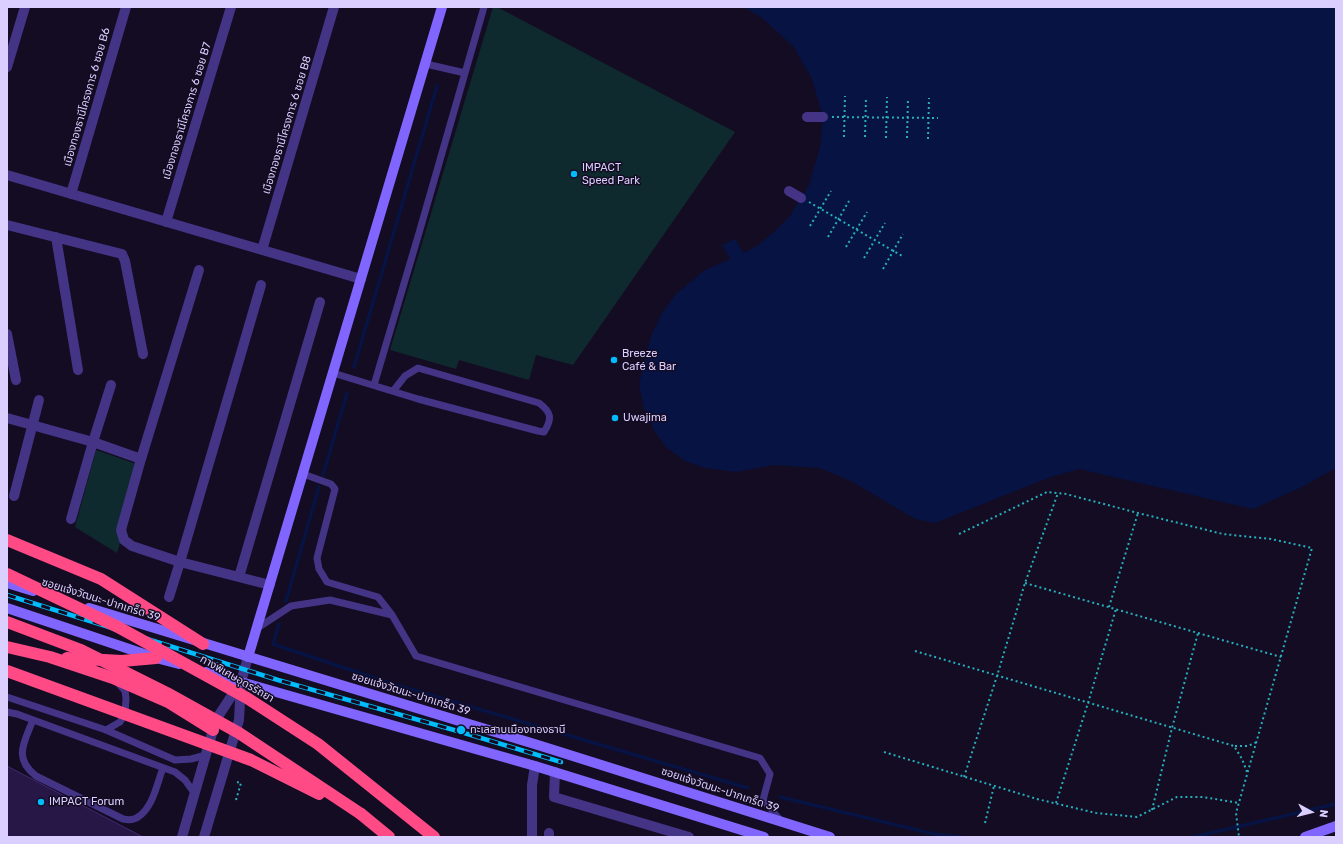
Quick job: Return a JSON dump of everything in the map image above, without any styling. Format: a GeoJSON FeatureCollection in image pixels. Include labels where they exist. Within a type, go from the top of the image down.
{"type":"FeatureCollection","features":[{"type":"Feature","properties":{"kind":"highway"},"geometry":{"type":"LineString","coordinates":[[7,540],[101,579],[203,644]]}},
{"type":"Feature","properties":{"kind":"highway","name":"ทางพิเศษอุดรรัถยา"},"geometry":{"type":"LineString","coordinates":[[8,576],[118,627],[247,698],[318,744],[434,837]]}},
{"type":"Feature","properties":{"kind":"highway"},"geometry":{"type":"LineString","coordinates":[[7,622],[81,650],[167,693],[239,733],[361,814],[389,837]]}},
{"type":"Feature","properties":{"kind":"highway"},"geometry":{"type":"LineString","coordinates":[[7,646],[50,657],[113,678],[168,702],[213,730]]}},
{"type":"Feature","properties":{"kind":"highway"},"geometry":{"type":"LineString","coordinates":[[50,657],[122,661],[156,658]]}},
{"type":"Feature","properties":{"kind":"highway"},"geometry":{"type":"LineString","coordinates":[[7,671],[251,760],[361,814]]}},
{"type":"Feature","properties":{"kind":"main road"},"geometry":{"type":"LineString","coordinates":[[248,657],[442,7]]}},
{"type":"Feature","properties":{"kind":"main road","name":"ซอยแจ้งวัฒนะ-ปากเกร็ด 39"},"geometry":{"type":"LineString","coordinates":[[8,576],[203,644],[541,746],[830,837]]}},
{"type":"Feature","properties":{"kind":"main road"},"geometry":{"type":"LineString","coordinates":[[7,608],[156,658],[536,766],[764,837]]}},
{"type":"Feature","properties":{"kind":"main road"},"geometry":{"type":"LineString","coordinates":[[1304,837],[1336,826]]}},
{"type":"Feature","properties":{"kind":"street"},"geometry":{"type":"LineString","coordinates":[[7,67],[25,7]]}},
{"type":"Feature","properties":{"kind":"street","name":"เมืองทองธานีโครงการ 6 ซอย B6"},"geometry":{"type":"LineString","coordinates":[[71,194],[126,7]]}},
{"type":"Feature","properties":{"kind":"street","name":"เมืองทองธานีโครงการ 6 ซอย B7"},"geometry":{"type":"LineString","coordinates":[[166,222],[231,7]]}},
{"type":"Feature","properties":{"kind":"street","name":"เมืองทองธานีโครงการ 6 ซอย B8"},"geometry":{"type":"LineString","coordinates":[[262,250],[334,7]]}},
{"type":"Feature","properties":{"kind":"street"},"geometry":{"type":"LineString","coordinates":[[807,117],[822,117]]}},
{"type":"Feature","properties":{"kind":"street"},"geometry":{"type":"LineString","coordinates":[[7,175],[361,279]]}},
{"type":"Feature","properties":{"kind":"street"},"geometry":{"type":"LineString","coordinates":[[789,191],[801,198]]}},
{"type":"Feature","properties":{"kind":"street"},"geometry":{"type":"LineString","coordinates":[[7,225],[122,254],[143,354]]}},
{"type":"Feature","properties":{"kind":"street"},"geometry":{"type":"LineString","coordinates":[[56,237],[78,370]]}},
{"type":"Feature","properties":{"kind":"street"},"geometry":{"type":"LineString","coordinates":[[199,270],[141,459],[121,530],[124,540],[132,546],[180,562],[270,585]]}},
{"type":"Feature","properties":{"kind":"street"},"geometry":{"type":"LineString","coordinates":[[169,597],[261,285]]}},
{"type":"Feature","properties":{"kind":"street"},"geometry":{"type":"LineString","coordinates":[[239,577],[320,302]]}},
{"type":"Feature","properties":{"kind":"street"},"geometry":{"type":"LineString","coordinates":[[7,334],[16,380]]}},
{"type":"Feature","properties":{"kind":"street"},"geometry":{"type":"LineString","coordinates":[[71,519],[111,385]]}},
{"type":"Feature","properties":{"kind":"street"},"geometry":{"type":"LineString","coordinates":[[14,496],[39,400]]}},
{"type":"Feature","properties":{"kind":"street"},"geometry":{"type":"LineString","coordinates":[[7,418],[93,442],[141,459]]}},
{"type":"Feature","properties":{"kind":"street"},"geometry":{"type":"LineString","coordinates":[[204,837],[239,720],[241,682],[248,657]]}},
{"type":"Feature","properties":{"kind":"street"},"geometry":{"type":"LineString","coordinates":[[182,837],[213,730],[220,715],[241,682]]}},
{"type":"Feature","properties":{"kind":"street"},"geometry":{"type":"LineString","coordinates":[[532,837],[532,785],[536,766]]}},
{"type":"Feature","properties":{"kind":"street"},"geometry":{"type":"LineString","coordinates":[[555,772],[554,797],[689,837]]}},
{"type":"Feature","properties":{"kind":"lane"},"geometry":{"type":"LineString","coordinates":[[374,385],[484,7]]}},
{"type":"Feature","properties":{"kind":"lane"},"geometry":{"type":"LineString","coordinates":[[426,64],[465,73]]}},
{"type":"Feature","properties":{"kind":"lane"},"geometry":{"type":"LineString","coordinates":[[333,373],[394,390],[418,399],[538,431],[544,432],[548,425],[550,416],[547,409],[539,403],[418,368],[405,376],[394,390]]}},
{"type":"Feature","properties":{"kind":"lane"},"geometry":{"type":"LineString","coordinates":[[303,474],[332,484],[335,489],[317,558],[319,569],[327,582],[378,597],[392,615],[416,656],[760,758],[770,774],[763,800],[782,822]]}},
{"type":"Feature","properties":{"kind":"lane"},"geometry":{"type":"LineString","coordinates":[[256,629],[291,606],[330,600],[392,615]]}},
{"type":"Feature","properties":{"kind":"lane"},"geometry":{"type":"LineString","coordinates":[[106,730],[120,722],[125,714],[127,706],[125,690],[113,678]]}},
{"type":"Feature","properties":{"kind":"lane"},"geometry":{"type":"LineString","coordinates":[[7,697],[106,730],[176,760],[191,759],[206,755]]}},
{"type":"Feature","properties":{"kind":"lane"},"geometry":{"type":"LineString","coordinates":[[7,712],[17,714],[175,772],[195,794]]}},
{"type":"Feature","properties":{"kind":"lane"},"geometry":{"type":"LineString","coordinates":[[7,716],[17,714]]}},
{"type":"Feature","properties":{"kind":"lane"},"geometry":{"type":"LineString","coordinates":[[33,720],[24,744],[22,757],[28,770],[36,776],[123,820],[138,818],[146,811],[163,768]]}},
{"type":"Feature","properties":{"kind":"path"},"geometry":{"type":"LineString","coordinates":[[844,137],[845,96]]}},
{"type":"Feature","properties":{"kind":"path"},"geometry":{"type":"LineString","coordinates":[[865,137],[866,97]]}},
{"type":"Feature","properties":{"kind":"path"},"geometry":{"type":"LineString","coordinates":[[886,97],[886,138]]}},
{"type":"Feature","properties":{"kind":"path"},"geometry":{"type":"LineString","coordinates":[[907,138],[908,98]]}},
{"type":"Feature","properties":{"kind":"path"},"geometry":{"type":"LineString","coordinates":[[928,139],[929,98]]}},
{"type":"Feature","properties":{"kind":"path"},"geometry":{"type":"LineString","coordinates":[[822,117],[938,118]]}},
{"type":"Feature","properties":{"kind":"path"},"geometry":{"type":"LineString","coordinates":[[810,226],[831,191]]}},
{"type":"Feature","properties":{"kind":"path"},"geometry":{"type":"LineString","coordinates":[[801,198],[902,256]]}},
{"type":"Feature","properties":{"kind":"path"},"geometry":{"type":"LineString","coordinates":[[828,237],[849,202]]}},
{"type":"Feature","properties":{"kind":"path"},"geometry":{"type":"LineString","coordinates":[[846,247],[867,212]]}},
{"type":"Feature","properties":{"kind":"path"},"geometry":{"type":"LineString","coordinates":[[864,258],[885,223]]}},
{"type":"Feature","properties":{"kind":"path"},"geometry":{"type":"LineString","coordinates":[[882,269],[903,234]]}},
{"type":"Feature","properties":{"kind":"path"},"geometry":{"type":"LineString","coordinates":[[959,534],[1047,492],[1066,494],[1223,534],[1271,539],[1312,548],[1236,813],[1239,837]]}},
{"type":"Feature","properties":{"kind":"path"},"geometry":{"type":"LineString","coordinates":[[964,776],[997,676],[1025,583],[1058,493]]}},
{"type":"Feature","properties":{"kind":"path"},"geometry":{"type":"LineString","coordinates":[[1109,607],[1138,513]]}},
{"type":"Feature","properties":{"kind":"path"},"geometry":{"type":"LineString","coordinates":[[1025,583],[1281,657]]}},
{"type":"Feature","properties":{"kind":"path"},"geometry":{"type":"LineString","coordinates":[[1056,803],[1116,609]]}},
{"type":"Feature","properties":{"kind":"path"},"geometry":{"type":"LineString","coordinates":[[1152,811],[1172,728],[1198,633]]}},
{"type":"Feature","properties":{"kind":"path"},"geometry":{"type":"LineString","coordinates":[[915,651],[1234,746],[1248,746],[1257,742]]}},
{"type":"Feature","properties":{"kind":"path"},"geometry":{"type":"LineString","coordinates":[[1234,746],[1248,773]]}},
{"type":"Feature","properties":{"kind":"path"},"geometry":{"type":"LineString","coordinates":[[884,752],[994,786],[1096,813],[1137,817],[1152,811],[1177,797],[1203,797],[1239,803]]}},
{"type":"Feature","properties":{"kind":"path"},"geometry":{"type":"LineString","coordinates":[[236,800],[241,783],[237,782]]}},
{"type":"Feature","properties":{"kind":"path"},"geometry":{"type":"LineString","coordinates":[[985,823],[994,786]]}},
{"type":"Feature","properties":{"kind":"green space","name":"IMPACT Speed Park"},"geometry":{"type":"Polygon","coordinates":[[[493,7],[497,7],[735,132],[573,365],[536,355],[529,380],[459,360],[456,369],[390,350],[493,7]]]}},
{"type":"Feature","properties":{"kind":"green space"},"geometry":{"type":"Polygon","coordinates":[[[96,450],[142,466],[117,553],[75,527],[96,450]]]}},
{"type":"Feature","properties":{"kind":"shaded area"},"geometry":{"type":"Polygon","coordinates":[[[744,7],[1336,7],[1336,468],[1302,487],[1253,509],[1079,469],[1048,478],[935,523],[915,519],[853,482],[820,468],[773,465],[736,472],[705,468],[685,461],[666,447],[655,432],[644,409],[639,384],[651,336],[662,313],[676,294],[705,270],[730,259],[722,245],[735,239],[744,253],[757,246],[790,216],[809,185],[820,147],[823,117],[812,79],[793,46],[762,18],[744,7]]]}},
{"type":"Feature","properties":{"kind":"building","name":"IMPACT Forum"},"geometry":{"type":"Polygon","coordinates":[[[7,766],[143,837],[7,837],[7,766]]]}},
{"type":"Feature","properties":{"kind":"waterway"},"geometry":{"type":"LineString","coordinates":[[354,367],[437,86]]}},
{"type":"Feature","properties":{"kind":"waterway"},"geometry":{"type":"LineString","coordinates":[[323,475],[347,393]]}},
{"type":"Feature","properties":{"kind":"waterway"},"geometry":{"type":"LineString","coordinates":[[286,601],[319,487]]}},
{"type":"Feature","properties":{"kind":"waterway"},"geometry":{"type":"LineString","coordinates":[[279,624],[273,644],[393,684],[748,788]]}},
{"type":"Feature","properties":{"kind":"waterway"},"geometry":{"type":"LineString","coordinates":[[780,797],[934,834],[962,837]]}},
{"type":"Feature","properties":{"kind":"waterway"},"geometry":{"type":"LineString","coordinates":[[1193,837],[1336,804]]}},
{"type":"Feature","properties":{"kind":"railway"},"geometry":{"type":"LineString","coordinates":[[7,595],[278,680],[561,762]]}},
{"type":"Feature","properties":{"kind":"place","name":"IMPACT Speed Park"},"geometry":{"type":"Point","coordinates":[574,174]}},
{"type":"Feature","properties":{"kind":"place","name":"Breeze Café & Bar"},"geometry":{"type":"Point","coordinates":[614,360]}},
{"type":"Feature","properties":{"kind":"place","name":"Uwajima"},"geometry":{"type":"Point","coordinates":[615,418]}},
{"type":"Feature","properties":{"kind":"place","name":"ทะเลสาบเมืองทองธานี"},"geometry":{"type":"Point","coordinates":[461,730]}},
{"type":"Feature","properties":{"kind":"place","name":"IMPACT Forum"},"geometry":{"type":"Point","coordinates":[41,802]}}]}
